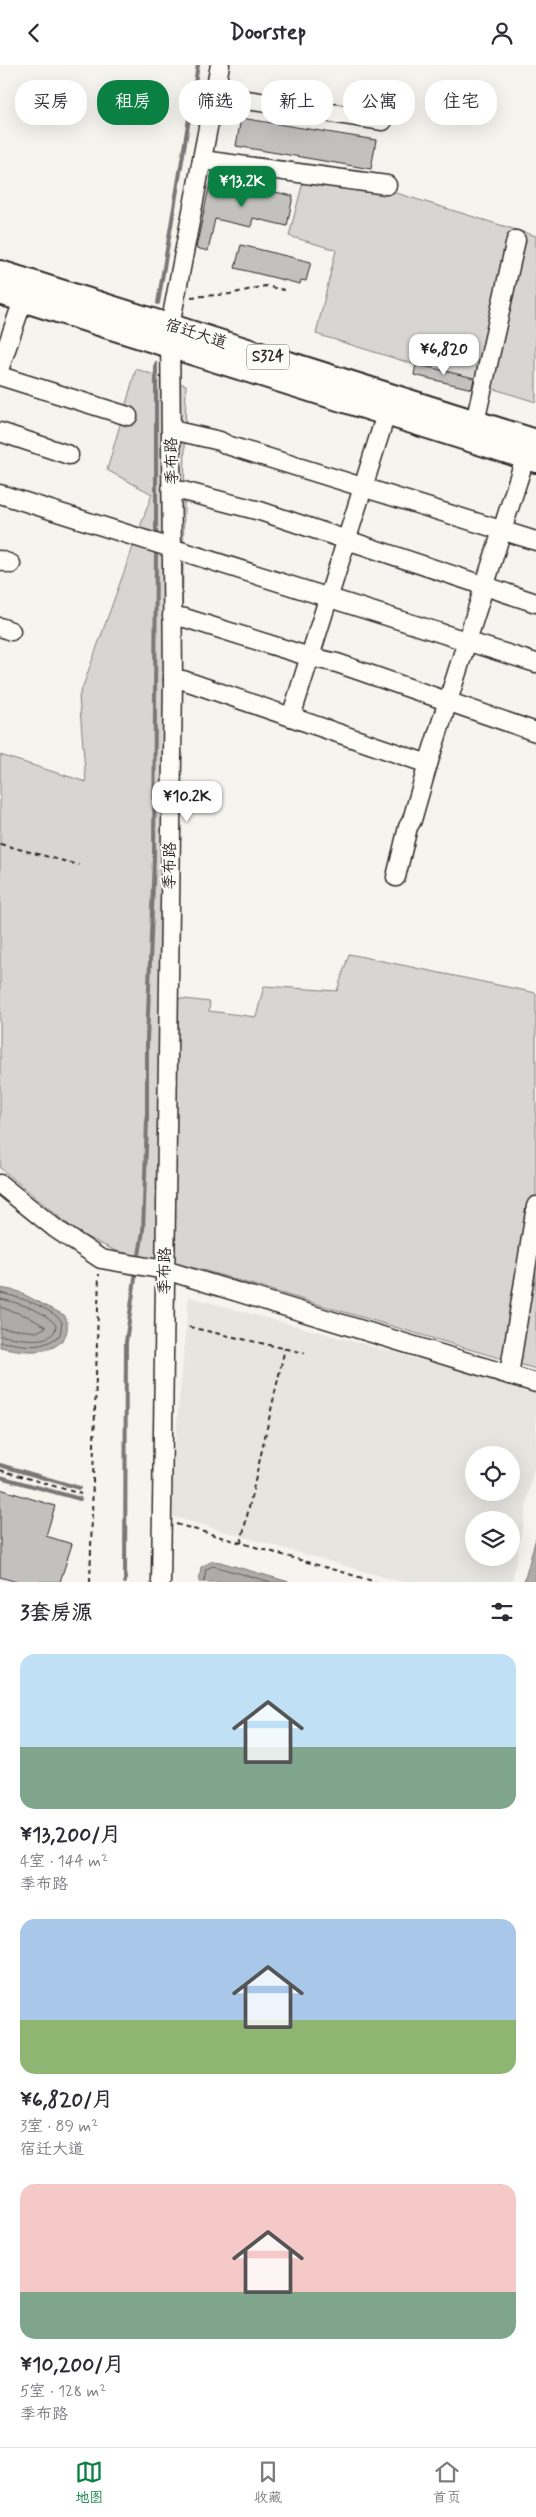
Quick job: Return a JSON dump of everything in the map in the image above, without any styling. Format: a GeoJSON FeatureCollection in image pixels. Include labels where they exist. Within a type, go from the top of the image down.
{"type":"FeatureCollection","features":[{"type":"Feature","properties":{"kind":"main road","name":"宿迁大道"},"geometry":{"type":"LineString","coordinates":[[0,272],[386,414],[532,454]]}},
{"type":"Feature","properties":{"kind":"main road","name":"宿迁大道"},"geometry":{"type":"LineString","coordinates":[[0,293],[170,336],[475,422],[532,454]]}},
{"type":"Feature","properties":{"kind":"street","name":"季布路"},"geometry":{"type":"LineString","coordinates":[[217,80],[220,65]]}},
{"type":"Feature","properties":{"kind":"street"},"geometry":{"type":"LineString","coordinates":[[251,101],[343,115]]}},
{"type":"Feature","properties":{"kind":"street","name":"季布路"},"geometry":{"type":"LineString","coordinates":[[161,1582],[173,680],[172,616],[161,546],[173,491],[170,336],[208,125]]}},
{"type":"Feature","properties":{"kind":"street"},"geometry":{"type":"LineString","coordinates":[[202,160],[387,185]]}},
{"type":"Feature","properties":{"kind":"street"},"geometry":{"type":"LineString","coordinates":[[475,422],[516,240]]}},
{"type":"Feature","properties":{"kind":"street"},"geometry":{"type":"LineString","coordinates":[[0,367],[23,300]]}},
{"type":"Feature","properties":{"kind":"street"},"geometry":{"type":"LineString","coordinates":[[0,376],[128,417]]}},
{"type":"Feature","properties":{"kind":"street"},"geometry":{"type":"LineString","coordinates":[[291,717],[386,414]]}},
{"type":"Feature","properties":{"kind":"street"},"geometry":{"type":"LineString","coordinates":[[172,429],[220,441],[226,445],[536,541]]}},
{"type":"Feature","properties":{"kind":"street"},"geometry":{"type":"LineString","coordinates":[[0,432],[69,455]]}},
{"type":"Feature","properties":{"kind":"street"},"geometry":{"type":"LineString","coordinates":[[396,877],[408,827],[412,820],[466,641],[485,587],[501,529],[532,454]]}},
{"type":"Feature","properties":{"kind":"street"},"geometry":{"type":"LineString","coordinates":[[173,491],[183,491],[260,511],[536,603]]}},
{"type":"Feature","properties":{"kind":"street"},"geometry":{"type":"LineString","coordinates":[[0,494],[536,663]]}},
{"type":"Feature","properties":{"kind":"street"},"geometry":{"type":"LineString","coordinates":[[172,616],[185,618],[310,657],[337,663],[536,732]]}},
{"type":"Feature","properties":{"kind":"street"},"geometry":{"type":"LineString","coordinates":[[173,680],[183,680],[428,764]]}},
{"type":"Feature","properties":{"kind":"street"},"geometry":{"type":"LineString","coordinates":[[0,1184],[56,1229],[101,1259],[165,1269],[536,1383]]}},
{"type":"Feature","properties":{"kind":"street"},"geometry":{"type":"LineString","coordinates":[[509,1375],[536,1206]]}},
{"type":"Feature","properties":{"kind":"path"},"geometry":{"type":"LineString","coordinates":[[176,296],[230,294],[265,286],[284,290]]}},
{"type":"Feature","properties":{"kind":"path"},"geometry":{"type":"LineString","coordinates":[[0,844],[79,865]]}},
{"type":"Feature","properties":{"kind":"path"},"geometry":{"type":"LineString","coordinates":[[90,1582],[97,1400],[97,1308],[101,1259]]}},
{"type":"Feature","properties":{"kind":"path"},"geometry":{"type":"LineString","coordinates":[[190,1327],[305,1353]]}},
{"type":"Feature","properties":{"kind":"path"},"geometry":{"type":"LineString","coordinates":[[241,1543],[285,1348]]}},
{"type":"Feature","properties":{"kind":"path"},"geometry":{"type":"LineString","coordinates":[[0,1470],[81,1494]]}},
{"type":"Feature","properties":{"kind":"path"},"geometry":{"type":"LineString","coordinates":[[162,1520],[376,1582]]}},
{"type":"Feature","properties":{"kind":"shaded area"},"geometry":{"type":"Polygon","coordinates":[[[304,178],[354,180],[536,236],[536,402],[316,334],[336,250],[289,236],[304,178]]]}},
{"type":"Feature","properties":{"kind":"shaded area"},"geometry":{"type":"Polygon","coordinates":[[[136,369],[186,385],[176,998],[210,1002],[209,1011],[256,1017],[264,986],[337,991],[349,954],[536,993],[536,1369],[203,1270],[116,1251],[80,1234],[0,1168],[0,755],[86,782],[79,697],[152,494],[107,470],[136,369]]]}},
{"type":"Feature","properties":{"kind":"shaded area"},"geometry":{"type":"Polygon","coordinates":[[[189,1297],[536,1391],[536,1457],[520,1540],[520,1511],[465,1511],[465,1566],[515,1566],[512,1582],[401,1582],[168,1515],[189,1297]]]}},
{"type":"Feature","properties":{"kind":"water"},"geometry":{"type":"Polygon","coordinates":[[[0,1288],[17,1291],[64,1315],[67,1329],[61,1342],[46,1350],[36,1351],[0,1347],[0,1288]]]}},
{"type":"Feature","properties":{"kind":"water"},"geometry":{"type":"Polygon","coordinates":[[[536,1538],[536,1582],[524,1582],[536,1538]]]}},
{"type":"Feature","properties":{"kind":"water"},"geometry":{"type":"Polygon","coordinates":[[[213,1561],[289,1582],[199,1582],[201,1567],[213,1561]]]}},
{"type":"Feature","properties":{"kind":"building"},"geometry":{"type":"Polygon","coordinates":[[[251,120],[261,121],[261,125],[284,125],[376,140],[371,169],[236,146],[240,125],[251,125],[251,120]]]}},
{"type":"Feature","properties":{"kind":"building"},"geometry":{"type":"Polygon","coordinates":[[[210,183],[227,186],[234,183],[293,196],[287,226],[253,218],[251,227],[215,219],[208,251],[196,248],[210,183]]]}},
{"type":"Feature","properties":{"kind":"building"},"geometry":{"type":"Polygon","coordinates":[[[241,245],[311,262],[306,281],[301,280],[300,284],[235,268],[241,245]]]}},
{"type":"Feature","properties":{"kind":"building"},"geometry":{"type":"Polygon","coordinates":[[[416,364],[474,378],[472,389],[414,375],[416,364]]]}},
{"type":"Feature","properties":{"kind":"building"},"geometry":{"type":"Polygon","coordinates":[[[0,1489],[55,1506],[46,1536],[72,1544],[60,1582],[17,1582],[0,1577],[0,1489]]]}},
{"type":"Feature","properties":{"kind":"waterway"},"geometry":{"type":"LineString","coordinates":[[158,303],[198,65]]}},
{"type":"Feature","properties":{"kind":"waterway"},"geometry":{"type":"LineString","coordinates":[[156,364],[156,537]]}},
{"type":"Feature","properties":{"kind":"waterway"},"geometry":{"type":"LineString","coordinates":[[138,1261],[143,1231],[147,1121],[147,1040],[154,858],[156,549]]}},
{"type":"Feature","properties":{"kind":"waterway"},"geometry":{"type":"LineString","coordinates":[[125,1582],[126,1342],[136,1271]]}},
{"type":"Feature","properties":{"kind":"waterway"},"geometry":{"type":"LineString","coordinates":[[0,1465],[79,1488]]}},
{"type":"Feature","properties":{"kind":"waterway"},"geometry":{"type":"LineString","coordinates":[[0,1477],[80,1499]]}}]}
